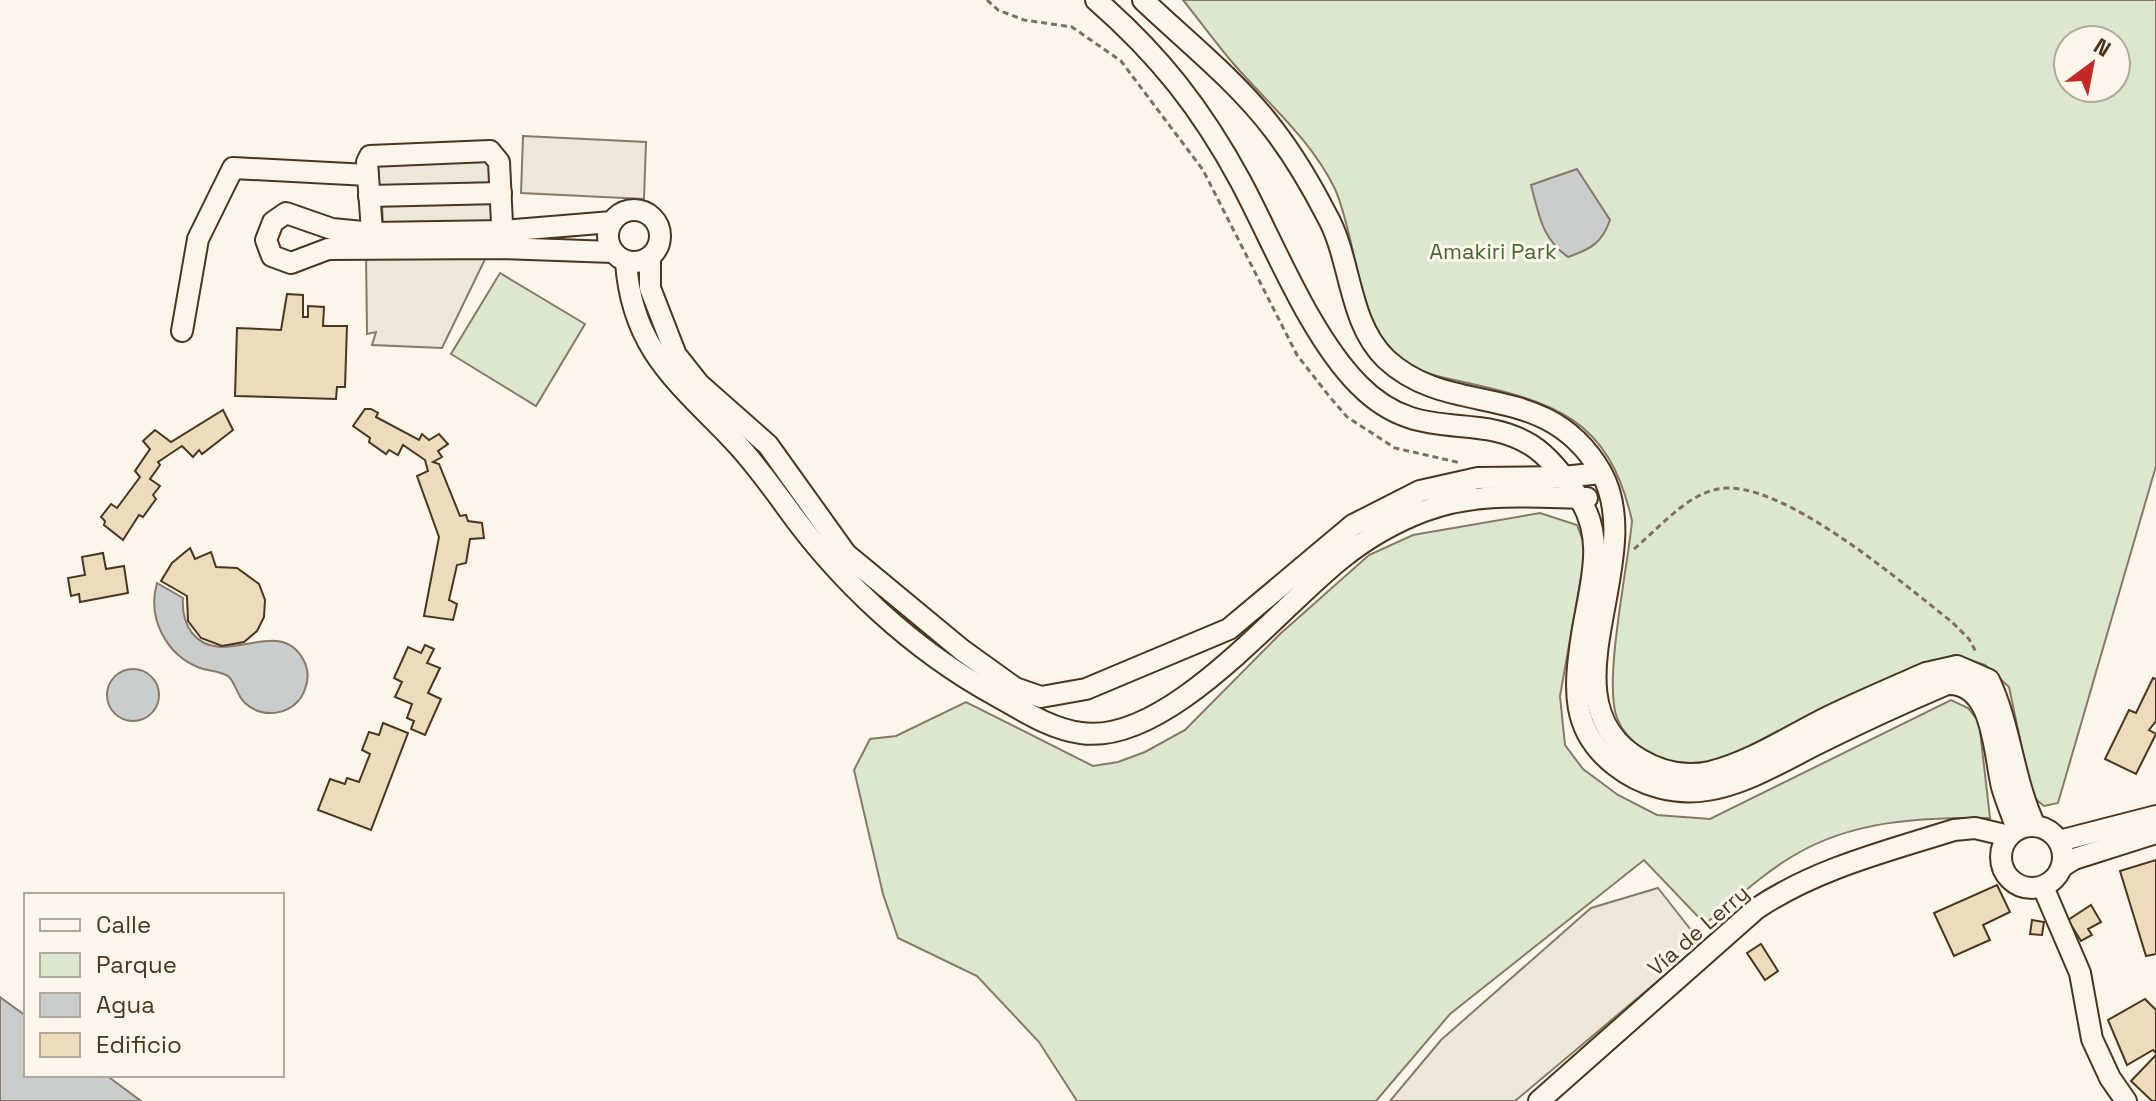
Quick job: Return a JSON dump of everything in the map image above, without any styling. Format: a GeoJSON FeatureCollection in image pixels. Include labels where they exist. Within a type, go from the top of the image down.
{"type":"FeatureCollection","features":[{"type":"Feature","properties":{"kind":"street"},"geometry":{"type":"LineString","coordinates":[[1096,0],[1154,52],[1214,134],[1321,333],[1355,381],[1379,404],[1414,420],[1507,434],[1518,439],[1544,455],[1580,498],[1591,521],[1596,549],[1578,660],[1577,695],[1587,738],[1617,768],[1644,783],[1664,788],[1694,791],[1721,787],[1765,770],[1886,710],[1957,683],[1976,696],[1986,713],[2002,788],[2020,830]]}},
{"type":"Feature","properties":{"kind":"street"},"geometry":{"type":"LineString","coordinates":[[1143,0],[1239,90],[1275,130],[1329,219],[1355,303],[1382,355],[1404,372],[1437,388],[1536,412],[1571,435],[1601,473],[1611,499],[1612,566],[1595,683],[1601,718],[1610,737],[1624,751],[1659,769],[1688,775],[1710,772],[1745,759],[1926,673],[1957,666],[1989,680],[1999,701],[2023,800],[2020,830],[2001,855],[2006,875],[2023,887],[2043,887],[2074,859],[2156,833]]}},
{"type":"Feature","properties":{"kind":"street"},"geometry":{"type":"LineString","coordinates":[[503,239],[499,162],[490,151],[382,152],[370,156],[368,175],[373,240],[503,239],[612,222],[633,210],[655,220],[660,244],[650,257],[650,288],[676,355],[699,384],[768,445],[846,554],[962,650],[1015,688],[1041,697],[1086,689],[1217,635],[1242,621],[1353,525],[1420,491],[1488,478],[1601,473]]}},
{"type":"Feature","properties":{"kind":"street"},"geometry":{"type":"LineString","coordinates":[[182,331],[198,239],[233,168],[368,175]]}},
{"type":"Feature","properties":{"kind":"street"},"geometry":{"type":"LineString","coordinates":[[369,196],[501,193]]}},
{"type":"Feature","properties":{"kind":"street"},"geometry":{"type":"LineString","coordinates":[[612,222],[608,237],[620,257],[634,304],[664,370],[747,455],[825,558],[903,631],[958,673],[1040,720],[1071,731],[1118,732],[1174,704],[1342,558],[1395,524],[1454,501],[1528,495],[1611,499]]}},
{"type":"Feature","properties":{"kind":"street"},"geometry":{"type":"LineString","coordinates":[[503,239],[620,257],[650,257]]}},
{"type":"Feature","properties":{"kind":"street"},"geometry":{"type":"LineString","coordinates":[[2059,841],[2156,816]]}},
{"type":"Feature","properties":{"kind":"street"},"geometry":{"type":"LineString","coordinates":[[2020,830],[2047,829],[2059,841],[2063,866]]}},
{"type":"Feature","properties":{"kind":"street","name":"Vía de Lerry"},"geometry":{"type":"LineString","coordinates":[[1539,1101],[1756,909],[1777,895],[1834,869],[1954,830],[2020,830]]}},
{"type":"Feature","properties":{"kind":"street"},"geometry":{"type":"LineString","coordinates":[[2043,887],[2080,973],[2092,1039],[2110,1078],[2126,1101]]}},
{"type":"Feature","properties":{"kind":"path"},"geometry":{"type":"LineString","coordinates":[[987,0],[998,10],[1024,20],[1072,27],[1121,61],[1203,170],[1297,355],[1347,417],[1395,448],[1471,465],[1488,478]]}},
{"type":"Feature","properties":{"kind":"path"},"geometry":{"type":"LineString","coordinates":[[1612,566],[1695,498],[1718,489],[1751,490],[1821,523],[1952,622],[1976,648],[1977,673]]}},
{"type":"Feature","properties":{"kind":"green space","name":"Amakiri Park"},"geometry":{"type":"Polygon","coordinates":[[[1183,0],[2156,0],[2156,466],[2058,803],[2044,806],[2032,796],[2009,687],[1985,665],[1954,655],[1740,753],[1710,762],[1694,766],[1679,765],[1660,759],[1634,742],[1621,727],[1613,701],[1618,623],[1632,521],[1622,486],[1609,458],[1592,437],[1572,420],[1549,407],[1523,397],[1421,371],[1389,349],[1378,333],[1363,294],[1335,189],[1314,154],[1232,62],[1183,0]]]}},
{"type":"Feature","properties":{"kind":"green space"},"geometry":{"type":"Polygon","coordinates":[[[500,273],[585,324],[536,406],[451,354],[500,273]]]}},
{"type":"Feature","properties":{"kind":"green space"},"geometry":{"type":"Polygon","coordinates":[[[1540,513],[1577,525],[1586,549],[1560,696],[1565,745],[1583,769],[1618,795],[1657,815],[1710,819],[1951,700],[1968,708],[1979,722],[1990,818],[1914,820],[1839,835],[1781,863],[1705,924],[1644,860],[1450,1014],[1376,1101],[1077,1101],[1039,1042],[977,976],[898,938],[883,894],[854,770],[870,739],[896,736],[966,702],[1093,766],[1118,762],[1145,752],[1185,730],[1280,634],[1369,555],[1413,535],[1540,513]]]}},
{"type":"Feature","properties":{"kind":"shaded area"},"geometry":{"type":"Polygon","coordinates":[[[523,136],[646,142],[644,199],[521,193],[523,136]]]}},
{"type":"Feature","properties":{"kind":"shaded area"},"geometry":{"type":"Polygon","coordinates":[[[491,161],[492,189],[379,192],[378,164],[491,161]]]}},
{"type":"Feature","properties":{"kind":"shaded area"},"geometry":{"type":"Polygon","coordinates":[[[498,199],[499,225],[383,228],[382,203],[498,199]]]}},
{"type":"Feature","properties":{"kind":"shaded area"},"geometry":{"type":"Polygon","coordinates":[[[488,253],[442,348],[372,345],[376,332],[367,334],[366,254],[488,253]]]}},
{"type":"Feature","properties":{"kind":"shaded area"},"geometry":{"type":"Polygon","coordinates":[[[1658,888],[1702,944],[1515,1101],[1390,1101],[1441,1040],[1591,908],[1658,888]]]}},
{"type":"Feature","properties":{"kind":"water"},"geometry":{"type":"Polygon","coordinates":[[[1577,169],[1610,220],[1595,244],[1568,257],[1547,234],[1531,185],[1577,169]]]}},
{"type":"Feature","properties":{"kind":"water"},"geometry":{"type":"Polygon","coordinates":[[[157,583],[183,598],[187,625],[205,643],[219,647],[279,641],[292,647],[303,659],[307,670],[301,698],[288,709],[261,712],[242,700],[229,677],[188,662],[169,645],[157,622],[157,583]]]}},
{"type":"Feature","properties":{"kind":"water"},"geometry":{"type":"Polygon","coordinates":[[[133,669],[151,677],[159,695],[151,713],[133,721],[115,713],[107,695],[115,677],[133,669]]]}},
{"type":"Feature","properties":{"kind":"water"},"geometry":{"type":"Polygon","coordinates":[[[0,997],[24,1015],[24,1077],[109,1077],[141,1101],[0,1101],[0,997]]]}},
{"type":"Feature","properties":{"kind":"building"},"geometry":{"type":"Polygon","coordinates":[[[287,294],[303,295],[303,317],[308,317],[308,306],[324,307],[323,326],[347,326],[345,387],[337,387],[336,399],[235,396],[237,328],[281,330],[287,294]]]}},
{"type":"Feature","properties":{"kind":"building"},"geometry":{"type":"Polygon","coordinates":[[[365,409],[378,413],[376,417],[419,440],[422,434],[429,440],[439,434],[448,444],[438,451],[442,457],[433,462],[439,464],[460,516],[466,515],[468,521],[482,523],[484,538],[470,539],[466,563],[457,565],[449,600],[457,604],[453,620],[424,616],[439,537],[417,476],[428,471],[425,460],[403,445],[398,455],[389,450],[386,454],[369,442],[370,438],[353,426],[365,409]]]}},
{"type":"Feature","properties":{"kind":"building"},"geometry":{"type":"Polygon","coordinates":[[[223,410],[233,430],[202,454],[199,450],[193,457],[182,446],[158,462],[160,465],[150,479],[160,486],[153,495],[156,499],[143,517],[139,515],[123,540],[104,525],[101,517],[111,504],[117,508],[140,477],[135,471],[150,449],[143,441],[155,430],[171,442],[223,410]]]}},
{"type":"Feature","properties":{"kind":"building"},"geometry":{"type":"Polygon","coordinates":[[[190,548],[195,559],[211,552],[216,567],[237,568],[259,584],[265,600],[264,617],[257,631],[244,642],[222,646],[201,638],[188,621],[187,596],[161,581],[172,563],[190,548]]]}},
{"type":"Feature","properties":{"kind":"building"},"geometry":{"type":"Polygon","coordinates":[[[103,553],[106,569],[124,566],[128,593],[80,602],[79,594],[71,596],[68,578],[85,575],[82,557],[103,553]]]}},
{"type":"Feature","properties":{"kind":"building"},"geometry":{"type":"Polygon","coordinates":[[[425,645],[434,649],[427,663],[440,668],[428,693],[441,699],[425,735],[411,729],[414,721],[407,718],[412,704],[395,697],[402,682],[394,678],[408,647],[421,653],[425,645]]]}},
{"type":"Feature","properties":{"kind":"building"},"geometry":{"type":"Polygon","coordinates":[[[2153,678],[2156,679],[2156,721],[2149,730],[2156,734],[2136,774],[2105,759],[2129,710],[2136,713],[2153,678]]]}},
{"type":"Feature","properties":{"kind":"building"},"geometry":{"type":"Polygon","coordinates":[[[383,723],[408,733],[371,830],[318,810],[330,779],[345,784],[347,778],[359,782],[370,754],[362,750],[369,732],[379,735],[383,723]]]}},
{"type":"Feature","properties":{"kind":"building"},"geometry":{"type":"Polygon","coordinates":[[[2156,860],[2156,954],[2146,956],[2120,871],[2156,860]]]}},
{"type":"Feature","properties":{"kind":"building"},"geometry":{"type":"Polygon","coordinates":[[[1997,885],[2010,912],[1983,925],[1990,940],[1954,956],[1934,913],[1997,885]]]}},
{"type":"Feature","properties":{"kind":"building"},"geometry":{"type":"Polygon","coordinates":[[[2091,905],[2101,922],[2088,929],[2092,935],[2081,941],[2068,920],[2091,905]]]}},
{"type":"Feature","properties":{"kind":"building"},"geometry":{"type":"Polygon","coordinates":[[[2032,920],[2044,922],[2042,935],[2030,934],[2032,920]]]}},
{"type":"Feature","properties":{"kind":"building"},"geometry":{"type":"Polygon","coordinates":[[[1761,944],[1778,971],[1765,980],[1747,953],[1761,944]]]}},
{"type":"Feature","properties":{"kind":"building"},"geometry":{"type":"Polygon","coordinates":[[[2145,999],[2156,1010],[2156,1053],[2153,1050],[2127,1065],[2108,1020],[2145,999]]]}},
{"type":"Feature","properties":{"kind":"building"},"geometry":{"type":"Polygon","coordinates":[[[2156,1055],[2156,1101],[2152,1101],[2131,1081],[2156,1055]]]}}]}
